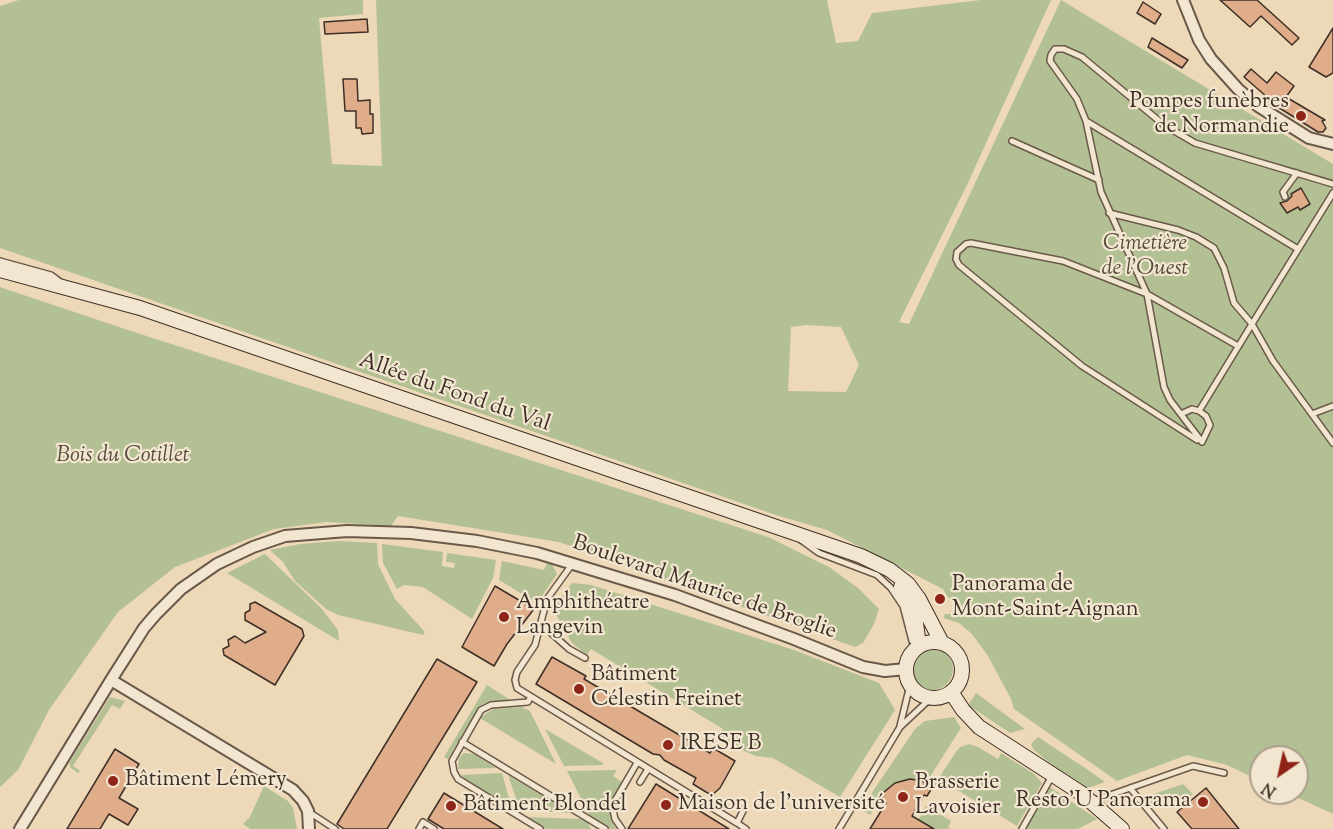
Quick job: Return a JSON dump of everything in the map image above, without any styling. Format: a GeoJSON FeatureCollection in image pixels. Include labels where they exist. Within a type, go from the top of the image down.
{"type":"FeatureCollection","features":[{"type":"Feature","properties":{"kind":"street"},"geometry":{"type":"LineString","coordinates":[[1183,0],[1199,40],[1211,59],[1238,90],[1258,106],[1309,138],[1333,144]]}},
{"type":"Feature","properties":{"kind":"street","name":"Allée du Fond du Val"},"geometry":{"type":"LineString","coordinates":[[0,270],[140,308],[861,556],[890,570],[908,584],[919,599],[942,643]]}},
{"type":"Feature","properties":{"kind":"street","name":"Boulevard Maurice de Broglie"},"geometry":{"type":"LineString","coordinates":[[20,829],[144,628],[181,589],[216,564],[277,538],[299,534],[347,531],[411,533],[504,546],[573,563],[702,604],[863,667],[885,671],[906,669]]}},
{"type":"Feature","properties":{"kind":"street"},"geometry":{"type":"LineString","coordinates":[[890,570],[911,606],[916,623],[916,648]]}},
{"type":"Feature","properties":{"kind":"street"},"geometry":{"type":"LineString","coordinates":[[930,642],[942,643],[956,653],[961,663],[960,681],[944,697],[931,698],[921,695],[910,685],[906,669],[908,660],[916,648],[930,642]]}},
{"type":"Feature","properties":{"kind":"street"},"geometry":{"type":"LineString","coordinates":[[111,680],[293,790],[308,811],[309,829]]}},
{"type":"Feature","properties":{"kind":"street"},"geometry":{"type":"LineString","coordinates":[[951,692],[978,728],[1092,801],[1122,829]]}},
{"type":"Feature","properties":{"kind":"lane"},"geometry":{"type":"LineString","coordinates":[[1202,442],[1170,400],[1164,387],[1147,294],[1109,213],[1086,121],[1077,99],[1050,61],[1051,55],[1055,49],[1064,49],[1082,57],[1164,125],[1187,139],[1210,148],[1333,184]]}},
{"type":"Feature","properties":{"kind":"lane"},"geometry":{"type":"LineString","coordinates":[[1086,121],[1298,249]]}},
{"type":"Feature","properties":{"kind":"lane"},"geometry":{"type":"LineString","coordinates":[[1012,141],[1099,180]]}},
{"type":"Feature","properties":{"kind":"lane"},"geometry":{"type":"LineString","coordinates":[[1285,197],[1283,192],[1297,173]]}},
{"type":"Feature","properties":{"kind":"lane"},"geometry":{"type":"LineString","coordinates":[[1199,411],[1333,193]]}},
{"type":"Feature","properties":{"kind":"lane"},"geometry":{"type":"LineString","coordinates":[[1109,213],[1178,230],[1214,248],[1224,268],[1234,303],[1252,324],[1274,361],[1333,442]]}},
{"type":"Feature","properties":{"kind":"lane"},"geometry":{"type":"LineString","coordinates":[[1202,442],[1082,366],[958,265],[957,252],[966,244],[972,243],[1063,261],[1147,294],[1238,346]]}},
{"type":"Feature","properties":{"kind":"lane"},"geometry":{"type":"LineString","coordinates":[[0,261],[51,275],[67,288]]}},
{"type":"Feature","properties":{"kind":"lane"},"geometry":{"type":"LineString","coordinates":[[1312,414],[1333,406]]}},
{"type":"Feature","properties":{"kind":"lane"},"geometry":{"type":"LineString","coordinates":[[1181,414],[1192,409],[1206,416],[1210,425],[1202,442]]}},
{"type":"Feature","properties":{"kind":"lane"},"geometry":{"type":"LineString","coordinates":[[793,532],[813,549],[877,575],[891,588],[903,606],[916,648]]}},
{"type":"Feature","properties":{"kind":"lane"},"geometry":{"type":"LineString","coordinates":[[573,563],[548,599],[535,645],[517,672],[515,680],[517,688],[746,829]]}},
{"type":"Feature","properties":{"kind":"lane"},"geometry":{"type":"LineString","coordinates":[[541,624],[569,649],[585,658]]}},
{"type":"Feature","properties":{"kind":"lane"},"geometry":{"type":"LineString","coordinates":[[900,727],[910,685]]}},
{"type":"Feature","properties":{"kind":"lane"},"geometry":{"type":"LineString","coordinates":[[530,698],[528,702],[491,705],[480,710],[452,761],[455,776],[463,783],[540,829]]}},
{"type":"Feature","properties":{"kind":"lane"},"geometry":{"type":"LineString","coordinates":[[839,829],[900,727],[931,698]]}},
{"type":"Feature","properties":{"kind":"lane"},"geometry":{"type":"LineString","coordinates":[[462,742],[605,829]]}},
{"type":"Feature","properties":{"kind":"lane"},"geometry":{"type":"LineString","coordinates":[[622,829],[615,819],[616,799],[637,763]]}},
{"type":"Feature","properties":{"kind":"lane"},"geometry":{"type":"LineString","coordinates":[[1092,801],[1193,766],[1224,773]]}},
{"type":"Feature","properties":{"kind":"lane"},"geometry":{"type":"LineString","coordinates":[[640,782],[648,769]]}},
{"type":"Feature","properties":{"kind":"lane"},"geometry":{"type":"LineString","coordinates":[[1022,829],[1053,775]]}},
{"type":"Feature","properties":{"kind":"lane"},"geometry":{"type":"LineString","coordinates":[[1130,788],[1164,829]]}},
{"type":"Feature","properties":{"kind":"lane"},"geometry":{"type":"LineString","coordinates":[[737,823],[744,809]]}},
{"type":"Feature","properties":{"kind":"lane"},"geometry":{"type":"LineString","coordinates":[[308,811],[335,829]]}},
{"type":"Feature","properties":{"kind":"lane"},"geometry":{"type":"LineString","coordinates":[[419,829],[423,822],[434,829]]}},
{"type":"Feature","properties":{"kind":"green space","name":"Cimetière de l'Ouest"},"geometry":{"type":"Polygon","coordinates":[[[19,0],[363,0],[363,14],[319,18],[332,164],[382,166],[376,0],[827,0],[836,43],[858,41],[872,13],[981,0],[1051,0],[967,185],[899,322],[909,324],[1061,0],[1333,164],[1333,814],[1309,803],[1309,745],[1249,745],[1249,775],[1227,765],[1187,755],[1117,781],[1014,709],[988,656],[972,634],[959,623],[943,618],[945,614],[953,614],[956,608],[955,603],[943,589],[827,530],[776,515],[0,248],[0,6],[19,0]],[[806,325],[791,327],[788,391],[846,392],[859,365],[841,327],[806,325]]]}},
{"type":"Feature","properties":{"kind":"green space","name":"Bois du Cotillet"},"geometry":{"type":"Polygon","coordinates":[[[0,287],[768,537],[829,567],[858,588],[879,609],[874,624],[863,643],[855,647],[559,542],[398,516],[391,526],[327,522],[274,529],[175,567],[118,612],[49,710],[18,770],[0,787],[0,287]]]}},
{"type":"Feature","properties":{"kind":"green space"},"geometry":{"type":"Polygon","coordinates":[[[339,541],[377,543],[378,564],[395,599],[425,632],[423,635],[338,615],[326,609],[295,581],[283,562],[270,550],[300,544],[339,541]]]}},
{"type":"Feature","properties":{"kind":"green space"},"geometry":{"type":"Polygon","coordinates":[[[382,544],[443,552],[442,566],[454,568],[455,563],[446,562],[447,553],[496,560],[493,578],[472,619],[423,587],[404,585],[397,589],[383,563],[382,544]]]}},
{"type":"Feature","properties":{"kind":"green space"},"geometry":{"type":"Polygon","coordinates":[[[265,554],[321,608],[338,630],[339,641],[227,573],[265,554]]]}},
{"type":"Feature","properties":{"kind":"green space"},"geometry":{"type":"Polygon","coordinates":[[[502,561],[544,570],[547,563],[552,564],[557,574],[537,603],[499,580],[502,561]]]}},
{"type":"Feature","properties":{"kind":"green space"},"geometry":{"type":"Polygon","coordinates":[[[572,583],[591,585],[794,650],[879,683],[895,710],[840,797],[773,758],[756,756],[744,751],[719,735],[723,729],[591,649],[587,655],[572,643],[553,609],[572,583]]]}},
{"type":"Feature","properties":{"kind":"green space"},"geometry":{"type":"Polygon","coordinates":[[[932,648],[947,654],[953,669],[947,684],[932,690],[917,684],[911,669],[917,654],[932,648]]]}},
{"type":"Feature","properties":{"kind":"green space"},"geometry":{"type":"Polygon","coordinates":[[[487,685],[512,701],[485,703],[480,706],[448,759],[444,757],[487,685]]]}},
{"type":"Feature","properties":{"kind":"green space"},"geometry":{"type":"Polygon","coordinates":[[[976,693],[1025,729],[1010,733],[968,705],[976,693]]]}},
{"type":"Feature","properties":{"kind":"green space"},"geometry":{"type":"Polygon","coordinates":[[[110,697],[125,701],[120,709],[112,705],[73,766],[80,771],[78,773],[71,768],[69,763],[110,697]]]}},
{"type":"Feature","properties":{"kind":"green space"},"geometry":{"type":"Polygon","coordinates":[[[522,707],[530,711],[556,764],[480,718],[493,709],[522,707]]]}},
{"type":"Feature","properties":{"kind":"green space"},"geometry":{"type":"Polygon","coordinates":[[[954,717],[961,728],[926,783],[910,779],[895,783],[884,792],[870,815],[861,809],[915,729],[925,721],[954,717]]]}},
{"type":"Feature","properties":{"kind":"green space"},"geometry":{"type":"Polygon","coordinates":[[[545,729],[603,763],[603,765],[564,766],[545,729]]]}},
{"type":"Feature","properties":{"kind":"green space"},"geometry":{"type":"Polygon","coordinates":[[[1038,737],[1105,782],[1088,788],[1051,764],[1034,750],[1031,744],[1038,737]]]}},
{"type":"Feature","properties":{"kind":"green space"},"geometry":{"type":"Polygon","coordinates":[[[969,744],[998,759],[1001,753],[1034,774],[1042,783],[1017,826],[944,782],[940,788],[934,785],[960,747],[969,744]]]}},
{"type":"Feature","properties":{"kind":"green space"},"geometry":{"type":"Polygon","coordinates":[[[464,753],[474,754],[496,768],[458,769],[459,758],[464,753]]]}},
{"type":"Feature","properties":{"kind":"green space"},"geometry":{"type":"Polygon","coordinates":[[[617,770],[613,776],[622,782],[609,806],[611,819],[616,829],[611,829],[590,816],[567,771],[617,770]]]}},
{"type":"Feature","properties":{"kind":"green space"},"geometry":{"type":"Polygon","coordinates":[[[502,773],[512,809],[461,775],[502,773]]]}},
{"type":"Feature","properties":{"kind":"green space"},"geometry":{"type":"Polygon","coordinates":[[[508,775],[571,813],[520,810],[508,775]]]}},
{"type":"Feature","properties":{"kind":"green space"},"geometry":{"type":"Polygon","coordinates":[[[1183,784],[1193,794],[1176,808],[1169,803],[1154,808],[1145,797],[1183,784]]]}},
{"type":"Feature","properties":{"kind":"green space"},"geometry":{"type":"Polygon","coordinates":[[[1047,785],[1097,819],[1078,829],[1022,829],[1047,785]]]}},
{"type":"Feature","properties":{"kind":"green space"},"geometry":{"type":"Polygon","coordinates":[[[264,786],[288,801],[293,808],[297,829],[250,829],[243,824],[250,817],[264,786]]]}},
{"type":"Feature","properties":{"kind":"green space"},"geometry":{"type":"Polygon","coordinates":[[[926,806],[951,821],[948,827],[951,829],[934,829],[918,820],[926,806]]]}},
{"type":"Feature","properties":{"kind":"green space"},"geometry":{"type":"Polygon","coordinates":[[[526,817],[581,819],[588,823],[591,829],[546,829],[526,817]]]}},
{"type":"Feature","properties":{"kind":"building"},"geometry":{"type":"Polygon","coordinates":[[[1220,0],[1257,0],[1299,38],[1292,45],[1261,16],[1250,27],[1220,0]]]}},
{"type":"Feature","properties":{"kind":"building"},"geometry":{"type":"Polygon","coordinates":[[[1143,2],[1161,14],[1155,24],[1137,13],[1143,2]]]}},
{"type":"Feature","properties":{"kind":"building"},"geometry":{"type":"Polygon","coordinates":[[[367,19],[368,32],[325,34],[324,22],[367,19]]]}},
{"type":"Feature","properties":{"kind":"building"},"geometry":{"type":"Polygon","coordinates":[[[1333,28],[1333,73],[1326,77],[1309,67],[1333,28]]]}},
{"type":"Feature","properties":{"kind":"building"},"geometry":{"type":"Polygon","coordinates":[[[1152,38],[1188,60],[1182,68],[1148,47],[1152,38]]]}},
{"type":"Feature","properties":{"kind":"building"},"geometry":{"type":"Polygon","coordinates":[[[1251,69],[1267,83],[1276,72],[1294,86],[1286,97],[1325,120],[1322,121],[1326,128],[1323,132],[1318,132],[1265,99],[1267,97],[1244,77],[1251,69]]]}},
{"type":"Feature","properties":{"kind":"building"},"geometry":{"type":"Polygon","coordinates":[[[343,79],[357,79],[358,101],[370,100],[373,133],[362,134],[361,128],[356,128],[356,111],[345,111],[343,79]]]}},
{"type":"Feature","properties":{"kind":"building"},"geometry":{"type":"Polygon","coordinates":[[[1301,188],[1310,204],[1300,210],[1298,207],[1287,213],[1280,203],[1287,201],[1292,196],[1291,194],[1301,188]]]}},
{"type":"Feature","properties":{"kind":"building","name":"Amphithéatre Langevin"},"geometry":{"type":"Polygon","coordinates":[[[495,586],[534,609],[507,644],[494,666],[462,647],[495,586]]]}},
{"type":"Feature","properties":{"kind":"building"},"geometry":{"type":"Polygon","coordinates":[[[255,602],[302,629],[304,636],[275,685],[224,655],[223,649],[229,646],[228,640],[235,636],[245,643],[266,632],[245,620],[245,613],[250,610],[250,604],[255,602]]]}},
{"type":"Feature","properties":{"kind":"building"},"geometry":{"type":"Polygon","coordinates":[[[552,657],[586,676],[584,679],[710,753],[713,748],[735,761],[720,788],[712,795],[706,792],[693,784],[696,778],[664,760],[660,755],[653,754],[536,684],[552,657]]]}},
{"type":"Feature","properties":{"kind":"building"},"geometry":{"type":"Polygon","coordinates":[[[437,659],[477,682],[387,829],[344,829],[337,824],[437,659]]]}},
{"type":"Feature","properties":{"kind":"building","name":"Bâtiment Lémery"},"geometry":{"type":"Polygon","coordinates":[[[115,749],[139,764],[119,798],[138,809],[128,825],[109,814],[100,829],[67,829],[115,749]]]}},
{"type":"Feature","properties":{"kind":"building"},"geometry":{"type":"Polygon","coordinates":[[[910,779],[922,781],[932,788],[927,796],[924,795],[912,816],[934,829],[870,829],[886,803],[882,801],[881,796],[884,792],[895,783],[910,779]]]}},
{"type":"Feature","properties":{"kind":"building","name":"Maison de l'université"},"geometry":{"type":"Polygon","coordinates":[[[656,784],[729,829],[628,829],[656,784]]]}},
{"type":"Feature","properties":{"kind":"building","name":"Resto'U Panorama"},"geometry":{"type":"Polygon","coordinates":[[[1206,788],[1239,829],[1192,829],[1177,812],[1206,788]]]}},
{"type":"Feature","properties":{"kind":"building","name":"Bâtiment Blondel"},"geometry":{"type":"Polygon","coordinates":[[[444,793],[503,829],[444,829],[428,819],[444,793]]]}},
{"type":"Feature","properties":{"kind":"place","name":"Pompes funèbres de Normandie"},"geometry":{"type":"Point","coordinates":[1301,116]}},
{"type":"Feature","properties":{"kind":"place","name":"Panorama de Mont-Saint-Aignan"},"geometry":{"type":"Point","coordinates":[940,599]}},
{"type":"Feature","properties":{"kind":"place","name":"Amphithéatre Langevin"},"geometry":{"type":"Point","coordinates":[504,617]}},
{"type":"Feature","properties":{"kind":"place","name":"Bâtiment Célestin Freinet"},"geometry":{"type":"Point","coordinates":[579,689]}},
{"type":"Feature","properties":{"kind":"place","name":"IRESE B"},"geometry":{"type":"Point","coordinates":[668,745]}},
{"type":"Feature","properties":{"kind":"place","name":"Bâtiment Lémery"},"geometry":{"type":"Point","coordinates":[113,781]}},
{"type":"Feature","properties":{"kind":"place","name":"Brasserie Lavoisier"},"geometry":{"type":"Point","coordinates":[903,797]}},
{"type":"Feature","properties":{"kind":"place","name":"Resto'U Panorama"},"geometry":{"type":"Point","coordinates":[1203,802]}},
{"type":"Feature","properties":{"kind":"place","name":"Maison de l'université"},"geometry":{"type":"Point","coordinates":[666,805]}},
{"type":"Feature","properties":{"kind":"place","name":"Bâtiment Blondel"},"geometry":{"type":"Point","coordinates":[451,806]}}]}
